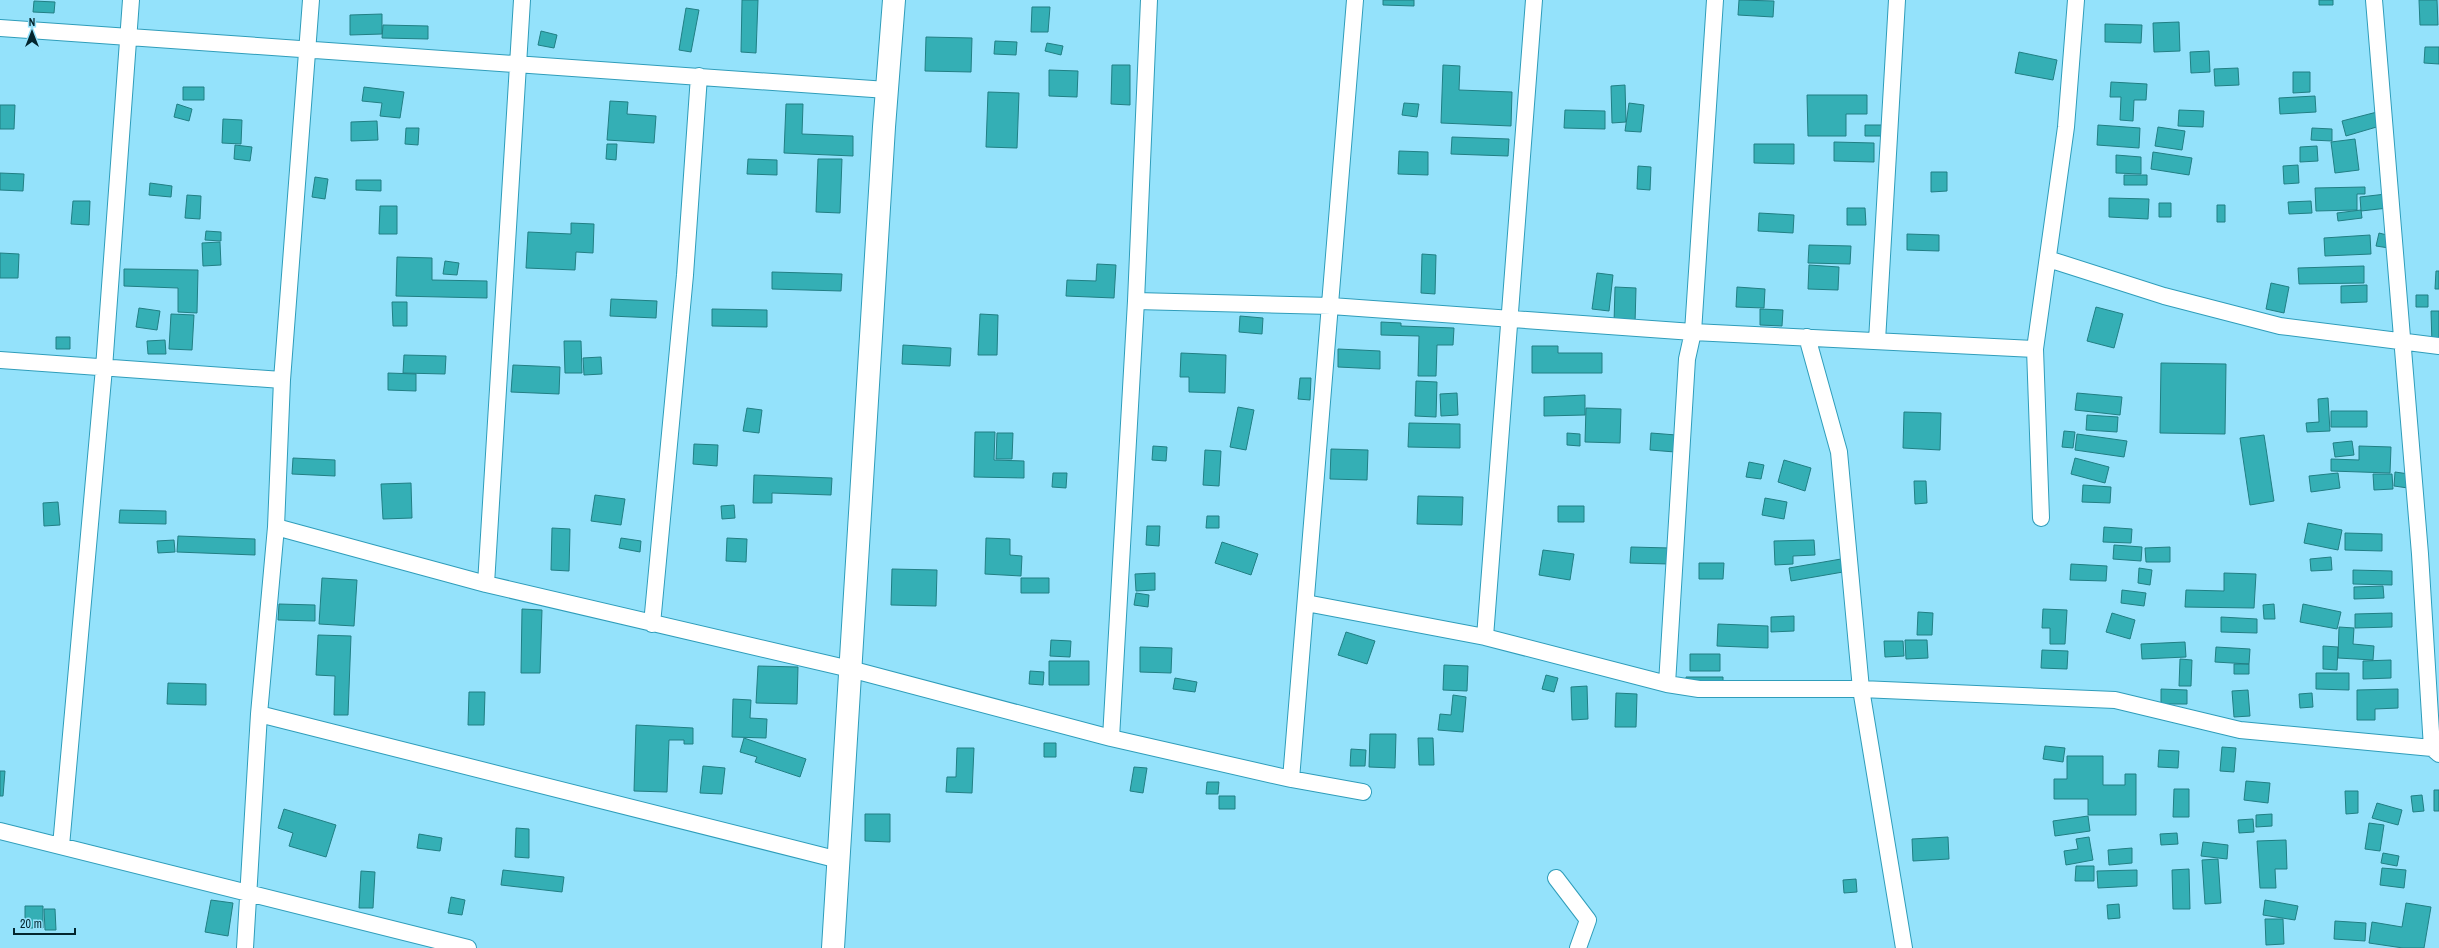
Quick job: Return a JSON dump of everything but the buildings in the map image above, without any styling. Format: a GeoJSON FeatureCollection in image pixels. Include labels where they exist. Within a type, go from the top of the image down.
{"type":"FeatureCollection","features":[{"type":"Feature","properties":{"kind":"street"},"geometry":{"type":"LineString","coordinates":[[60,846],[104,368],[131,0]]}},
{"type":"Feature","properties":{"kind":"street"},"geometry":{"type":"LineString","coordinates":[[245,948],[250,892],[259,714],[276,527],[282,380],[311,0]]}},
{"type":"Feature","properties":{"kind":"street"},"geometry":{"type":"LineString","coordinates":[[486,584],[522,0]]}},
{"type":"Feature","properties":{"kind":"street"},"geometry":{"type":"LineString","coordinates":[[833,948],[887,90],[894,0]]}},
{"type":"Feature","properties":{"kind":"street"},"geometry":{"type":"LineString","coordinates":[[1111,738],[1136,301],[1149,0]]}},
{"type":"Feature","properties":{"kind":"street"},"geometry":{"type":"LineString","coordinates":[[1291,779],[1355,0]]}},
{"type":"Feature","properties":{"kind":"street"},"geometry":{"type":"LineString","coordinates":[[1484,637],[1534,0]]}},
{"type":"Feature","properties":{"kind":"street"},"geometry":{"type":"LineString","coordinates":[[1667,684],[1687,359],[1694,332],[1715,0]]}},
{"type":"Feature","properties":{"kind":"street"},"geometry":{"type":"LineString","coordinates":[[1877,341],[1897,0]]}},
{"type":"Feature","properties":{"kind":"street"},"geometry":{"type":"LineString","coordinates":[[2040,518],[2035,349],[2066,127],[2076,0]]}},
{"type":"Feature","properties":{"kind":"street"},"geometry":{"type":"LineString","coordinates":[[1306,603],[1484,637],[1667,684],[1699,689],[1861,689],[2115,700],[2240,730],[2436,751],[2374,0]]}},
{"type":"Feature","properties":{"kind":"street"},"geometry":{"type":"LineString","coordinates":[[0,28],[307,48],[887,90]]}},
{"type":"Feature","properties":{"kind":"street"},"geometry":{"type":"LineString","coordinates":[[652,624],[685,275],[700,76]]}},
{"type":"Feature","properties":{"kind":"street"},"geometry":{"type":"LineString","coordinates":[[2048,259],[2164,296],[2280,326],[2403,340],[2439,346]]}},
{"type":"Feature","properties":{"kind":"street"},"geometry":{"type":"LineString","coordinates":[[1136,301],[1331,306],[1694,332],[2035,349]]}},
{"type":"Feature","properties":{"kind":"street"},"geometry":{"type":"LineString","coordinates":[[1807,337],[1839,452],[1861,689],[1904,948]]}},
{"type":"Feature","properties":{"kind":"street"},"geometry":{"type":"LineString","coordinates":[[0,360],[282,380]]}},
{"type":"Feature","properties":{"kind":"street"},"geometry":{"type":"LineString","coordinates":[[276,527],[486,584],[652,624],[850,669],[1111,738],[1291,779],[1364,792]]}},
{"type":"Feature","properties":{"kind":"street"},"geometry":{"type":"LineString","coordinates":[[259,714],[838,860]]}},
{"type":"Feature","properties":{"kind":"street"},"geometry":{"type":"LineString","coordinates":[[0,830],[468,948]]}},
{"type":"Feature","properties":{"kind":"street"},"geometry":{"type":"LineString","coordinates":[[1556,878],[1588,920],[1578,948]]}}]}
